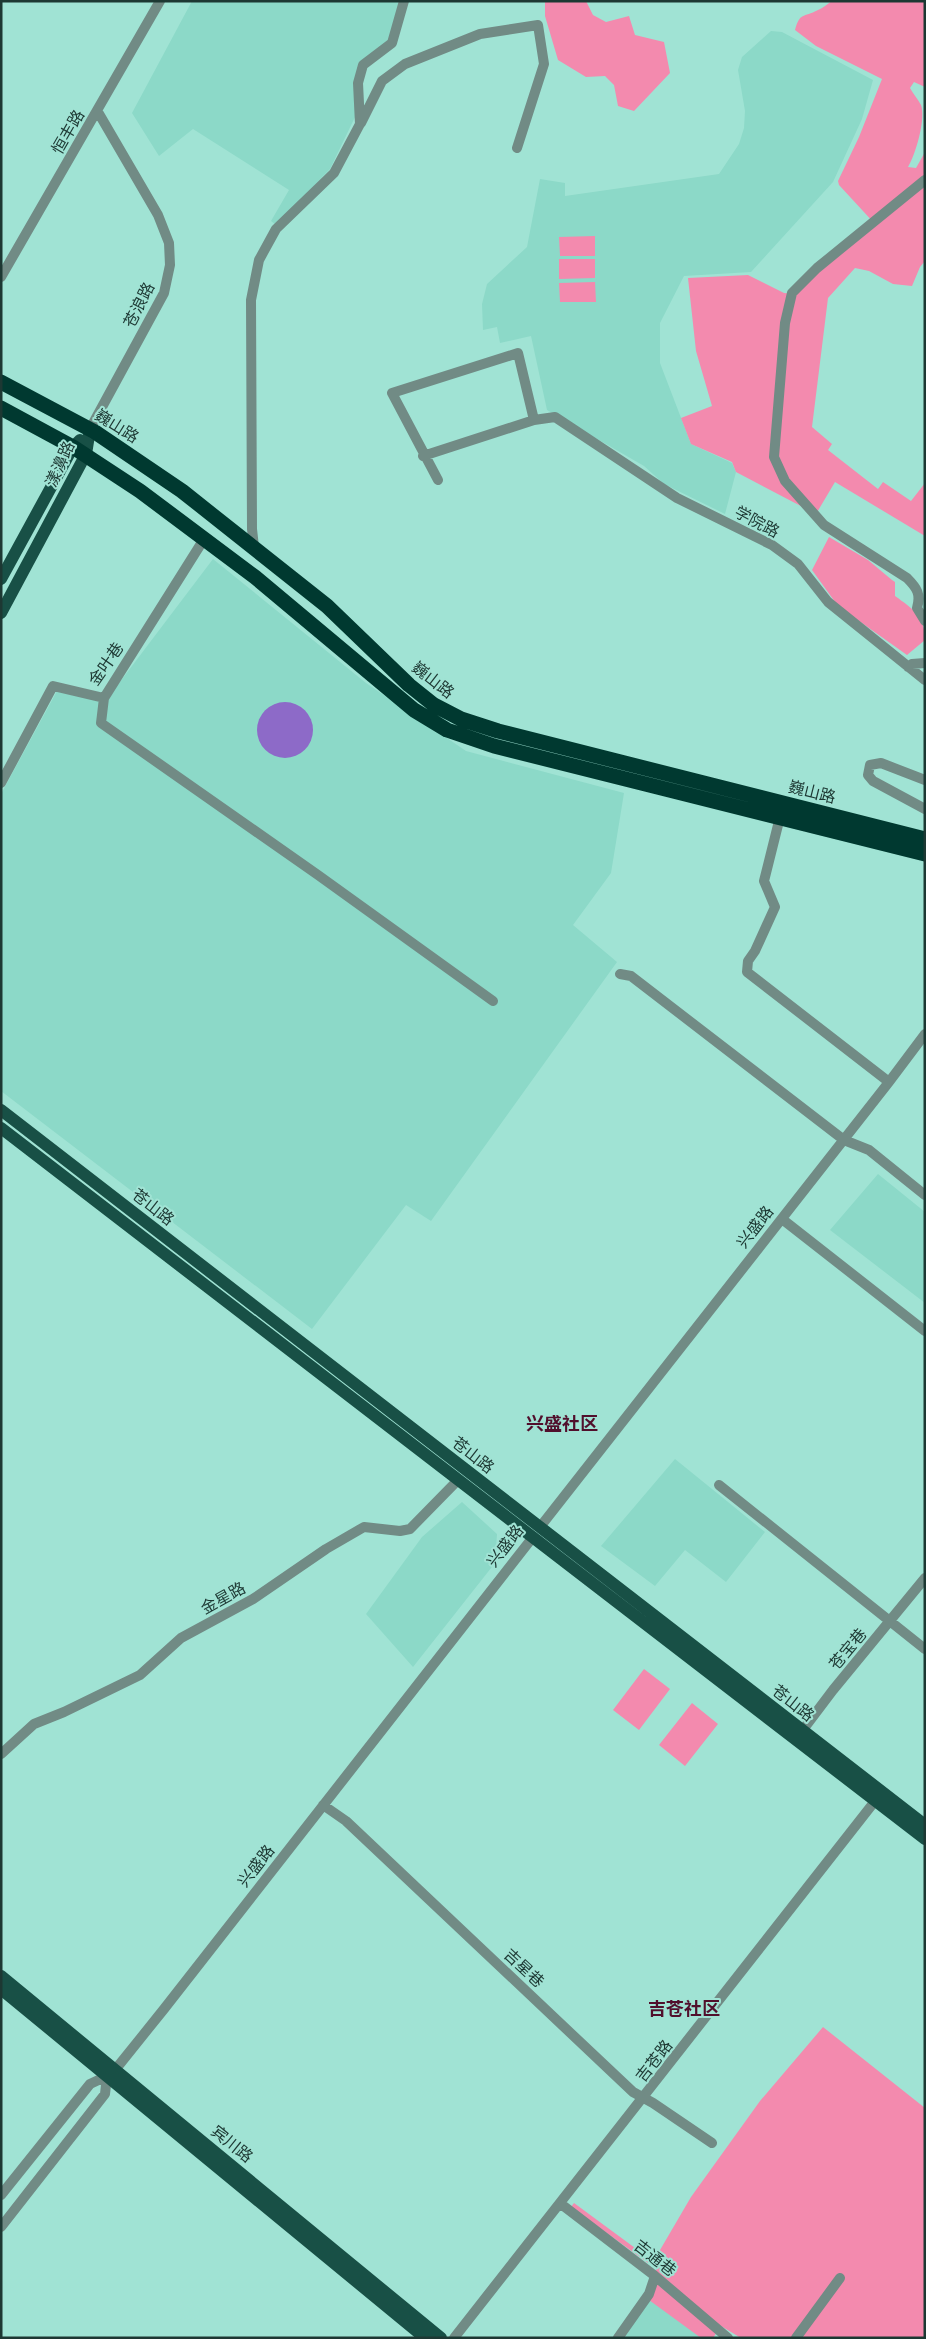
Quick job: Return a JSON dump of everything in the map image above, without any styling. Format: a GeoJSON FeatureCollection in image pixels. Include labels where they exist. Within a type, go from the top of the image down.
{"type":"FeatureCollection","features":[{"type":"Feature","properties":{"kind":"highway","name":"巍山路"},"geometry":{"type":"LineString","coordinates":[[1,382],[90,429],[147,466],[254,547],[338,615],[402,678],[458,726],[494,746],[925,854]]}},
{"type":"Feature","properties":{"kind":"highway","name":"巍山路"},"geometry":{"type":"LineString","coordinates":[[1,408],[79,451],[127,481],[204,538],[312,624],[390,691],[426,718],[458,726],[498,731],[925,839]]}},
{"type":"Feature","properties":{"kind":"highway"},"geometry":{"type":"LineString","coordinates":[[390,691],[402,678]]}},
{"type":"Feature","properties":{"kind":"main road","name":"漾濞路"},"geometry":{"type":"LineString","coordinates":[[1,613],[90,429]]}},
{"type":"Feature","properties":{"kind":"main road","name":"漾濞路"},"geometry":{"type":"LineString","coordinates":[[1,579],[79,451]]}},
{"type":"Feature","properties":{"kind":"main road","name":"苍山路"},"geometry":{"type":"LineString","coordinates":[[1,1110],[536,1532],[799,1735],[925,1825]]}},
{"type":"Feature","properties":{"kind":"main road","name":"苍山路"},"geometry":{"type":"LineString","coordinates":[[1,1128],[458,1480],[536,1532]]}},
{"type":"Feature","properties":{"kind":"main road","name":"苍山路"},"geometry":{"type":"LineString","coordinates":[[799,1735],[877,1803],[925,1839]]}},
{"type":"Feature","properties":{"kind":"main road","name":"宾川路"},"geometry":{"type":"LineString","coordinates":[[1,1976],[111,2073],[425,2338]]}},
{"type":"Feature","properties":{"kind":"main road","name":"宾川路"},"geometry":{"type":"LineString","coordinates":[[1,1989],[111,2073],[441,2338]]}},
{"type":"Feature","properties":{"kind":"street","name":"恒丰路"},"geometry":{"type":"LineString","coordinates":[[1,277],[98,112],[160,1]]}},
{"type":"Feature","properties":{"kind":"street"},"geometry":{"type":"LineString","coordinates":[[360,124],[358,83],[363,65],[392,43],[404,1]]}},
{"type":"Feature","properties":{"kind":"street"},"geometry":{"type":"LineString","coordinates":[[254,547],[252,529],[251,300],[259,260],[276,229],[334,172],[382,81],[405,64],[480,34],[538,25],[544,64],[517,148]]}},
{"type":"Feature","properties":{"kind":"street","name":"苍浪路"},"geometry":{"type":"LineString","coordinates":[[90,429],[164,293],[170,265],[169,243],[158,215],[98,112]]}},
{"type":"Feature","properties":{"kind":"street"},"geometry":{"type":"LineString","coordinates":[[925,180],[816,268],[792,293],[784,323],[774,457],[785,481],[824,525],[907,578],[917,588],[920,597],[918,608],[925,621]]}},
{"type":"Feature","properties":{"kind":"street"},"geometry":{"type":"LineString","coordinates":[[423,456],[534,420],[518,353],[392,393],[423,456],[438,480]]}},
{"type":"Feature","properties":{"kind":"street","name":"学院路"},"geometry":{"type":"LineString","coordinates":[[534,420],[555,417],[677,498],[772,545],[798,564],[828,602],[925,680]]}},
{"type":"Feature","properties":{"kind":"street","name":"金叶巷"},"geometry":{"type":"LineString","coordinates":[[1,783],[54,686],[104,698],[204,538]]}},
{"type":"Feature","properties":{"kind":"street"},"geometry":{"type":"LineString","coordinates":[[908,667],[912,664],[925,663]]}},
{"type":"Feature","properties":{"kind":"street"},"geometry":{"type":"LineString","coordinates":[[104,698],[101,724],[318,874],[493,1001]]}},
{"type":"Feature","properties":{"kind":"street"},"geometry":{"type":"LineString","coordinates":[[925,780],[881,763],[870,765],[868,775],[873,781],[925,809]]}},
{"type":"Feature","properties":{"kind":"street"},"geometry":{"type":"LineString","coordinates":[[780,817],[764,882],[775,907],[755,951],[748,961],[747,972],[890,1082]]}},
{"type":"Feature","properties":{"kind":"street"},"geometry":{"type":"LineString","coordinates":[[620,974],[631,976],[844,1140],[868,1150],[925,1195]]}},
{"type":"Feature","properties":{"kind":"street","name":"兴盛路"},"geometry":{"type":"LineString","coordinates":[[1,2195],[90,2084],[111,2073],[210,1952],[536,1532],[890,1082],[925,1034]]}},
{"type":"Feature","properties":{"kind":"street"},"geometry":{"type":"LineString","coordinates":[[782,1218],[925,1331]]}},
{"type":"Feature","properties":{"kind":"street","name":"金星路"},"geometry":{"type":"LineString","coordinates":[[1,1754],[34,1724],[64,1712],[140,1675],[181,1638],[253,1599],[326,1549],[364,1527],[400,1531],[410,1529],[420,1521],[458,1480]]}},
{"type":"Feature","properties":{"kind":"street"},"geometry":{"type":"LineString","coordinates":[[719,1484],[925,1649]]}},
{"type":"Feature","properties":{"kind":"street","name":"苍宝巷"},"geometry":{"type":"LineString","coordinates":[[799,1735],[833,1690],[891,1622],[925,1578]]}},
{"type":"Feature","properties":{"kind":"street","name":"吉苍路"},"geometry":{"type":"LineString","coordinates":[[454,2338],[563,2206],[647,2100],[877,1803]]}},
{"type":"Feature","properties":{"kind":"street","name":"吉星巷"},"geometry":{"type":"LineString","coordinates":[[323,1806],[346,1821],[633,2092],[712,2143]]}},
{"type":"Feature","properties":{"kind":"street","name":"兴盛路"},"geometry":{"type":"LineString","coordinates":[[1,2235],[4,2223],[105,2094],[111,2073]]}},
{"type":"Feature","properties":{"kind":"street","name":"吉苍路"},"geometry":{"type":"LineString","coordinates":[[463,2338],[563,2206]]}},
{"type":"Feature","properties":{"kind":"street","name":"吉通巷"},"geometry":{"type":"LineString","coordinates":[[563,2206],[656,2276],[726,2337]]}},
{"type":"Feature","properties":{"kind":"street"},"geometry":{"type":"LineString","coordinates":[[618,2338],[649,2294],[656,2276]]}},
{"type":"Feature","properties":{"kind":"street"},"geometry":{"type":"LineString","coordinates":[[796,2338],[840,2278]]}},
{"type":"Feature","properties":{"kind":"shaded area"},"geometry":{"type":"Polygon","coordinates":[[[192,1],[402,1],[389,40],[361,65],[356,115],[330,169],[276,225],[271,221],[289,190],[193,129],[159,156],[132,113],[192,1]]]}},
{"type":"Feature","properties":{"kind":"shaded area"},"geometry":{"type":"Polygon","coordinates":[[[545,1],[586,1],[593,15],[606,22],[629,16],[635,35],[664,42],[670,73],[634,111],[618,106],[614,85],[605,76],[586,77],[558,60],[545,16],[545,1]]]}},
{"type":"Feature","properties":{"kind":"shaded area"},"geometry":{"type":"Polygon","coordinates":[[[832,1],[925,1],[925,87],[914,82],[910,88],[921,105],[922,118],[917,145],[908,167],[916,168],[925,152],[925,261],[920,267],[912,286],[893,284],[869,271],[855,268],[828,298],[812,427],[832,444],[828,450],[878,489],[883,482],[911,501],[925,483],[925,536],[835,482],[816,514],[736,472],[732,462],[691,444],[681,418],[712,406],[696,351],[688,278],[748,275],[784,293],[796,294],[802,284],[875,224],[839,185],[838,181],[859,137],[882,79],[816,46],[795,30],[803,16],[820,9],[832,1]]]}},
{"type":"Feature","properties":{"kind":"shaded area"},"geometry":{"type":"Polygon","coordinates":[[[771,31],[782,32],[873,80],[862,119],[833,182],[751,272],[684,276],[660,323],[660,363],[691,444],[732,463],[736,472],[725,514],[664,484],[644,466],[547,410],[531,336],[500,343],[497,327],[483,330],[482,304],[487,284],[527,247],[540,179],[565,183],[565,196],[719,174],[739,144],[744,128],[745,111],[738,70],[742,57],[771,31]]]}},
{"type":"Feature","properties":{"kind":"shaded area"},"geometry":{"type":"Polygon","coordinates":[[[595,236],[595,256],[560,256],[559,237],[595,236]]]}},
{"type":"Feature","properties":{"kind":"shaded area"},"geometry":{"type":"Polygon","coordinates":[[[559,259],[595,259],[595,278],[559,279],[559,259]]]}},
{"type":"Feature","properties":{"kind":"shaded area"},"geometry":{"type":"Polygon","coordinates":[[[595,282],[596,302],[560,302],[559,283],[595,282]]]}},
{"type":"Feature","properties":{"kind":"shaded area"},"geometry":{"type":"Polygon","coordinates":[[[829,537],[868,560],[895,582],[895,596],[917,614],[923,625],[925,640],[907,655],[838,606],[812,570],[829,537]]]}},
{"type":"Feature","properties":{"kind":"shaded area"},"geometry":{"type":"Polygon","coordinates":[[[213,559],[366,683],[466,751],[624,793],[611,873],[573,925],[617,962],[431,1221],[406,1205],[312,1329],[1,1091],[1,794],[57,691],[107,699],[213,559]]]}},
{"type":"Feature","properties":{"kind":"shaded area"},"geometry":{"type":"Polygon","coordinates":[[[279,702],[291,702],[301,706],[309,714],[313,730],[309,746],[301,754],[291,758],[279,758],[269,754],[261,746],[257,736],[257,724],[261,714],[269,706],[279,702]]]}},
{"type":"Feature","properties":{"kind":"shaded area"},"geometry":{"type":"Polygon","coordinates":[[[878,1174],[925,1212],[925,1303],[830,1230],[878,1174]]]}},
{"type":"Feature","properties":{"kind":"shaded area"},"geometry":{"type":"Polygon","coordinates":[[[675,1459],[765,1532],[726,1582],[685,1550],[655,1586],[601,1546],[675,1459]]]}},
{"type":"Feature","properties":{"kind":"shaded area"},"geometry":{"type":"Polygon","coordinates":[[[462,1502],[497,1534],[495,1563],[413,1667],[366,1614],[422,1537],[462,1502]]]}},
{"type":"Feature","properties":{"kind":"shaded area"},"geometry":{"type":"Polygon","coordinates":[[[644,1669],[670,1689],[639,1730],[613,1710],[644,1669]]]}},
{"type":"Feature","properties":{"kind":"shaded area"},"geometry":{"type":"Polygon","coordinates":[[[692,1703],[718,1724],[685,1766],[659,1745],[692,1703]]]}},
{"type":"Feature","properties":{"kind":"shaded area"},"geometry":{"type":"Polygon","coordinates":[[[823,2027],[925,2108],[925,2338],[741,2338],[721,2326],[713,2338],[701,2338],[649,2300],[657,2266],[653,2262],[691,2197],[760,2101],[823,2027]]]}},
{"type":"Feature","properties":{"kind":"shaded area"},"geometry":{"type":"Polygon","coordinates":[[[574,2203],[650,2259],[648,2263],[571,2207],[574,2203]]]}},
{"type":"Feature","properties":{"kind":"shaded area"},"geometry":{"type":"Polygon","coordinates":[[[648,2288],[697,2325],[714,2338],[612,2338],[648,2288]]]}},
{"type":"Feature","properties":{"kind":"district","name":"兴盛社区"},"geometry":{"type":"Point","coordinates":[562,1424]}},
{"type":"Feature","properties":{"kind":"district","name":"吉苍社区"},"geometry":{"type":"Point","coordinates":[684,2009]}}]}
